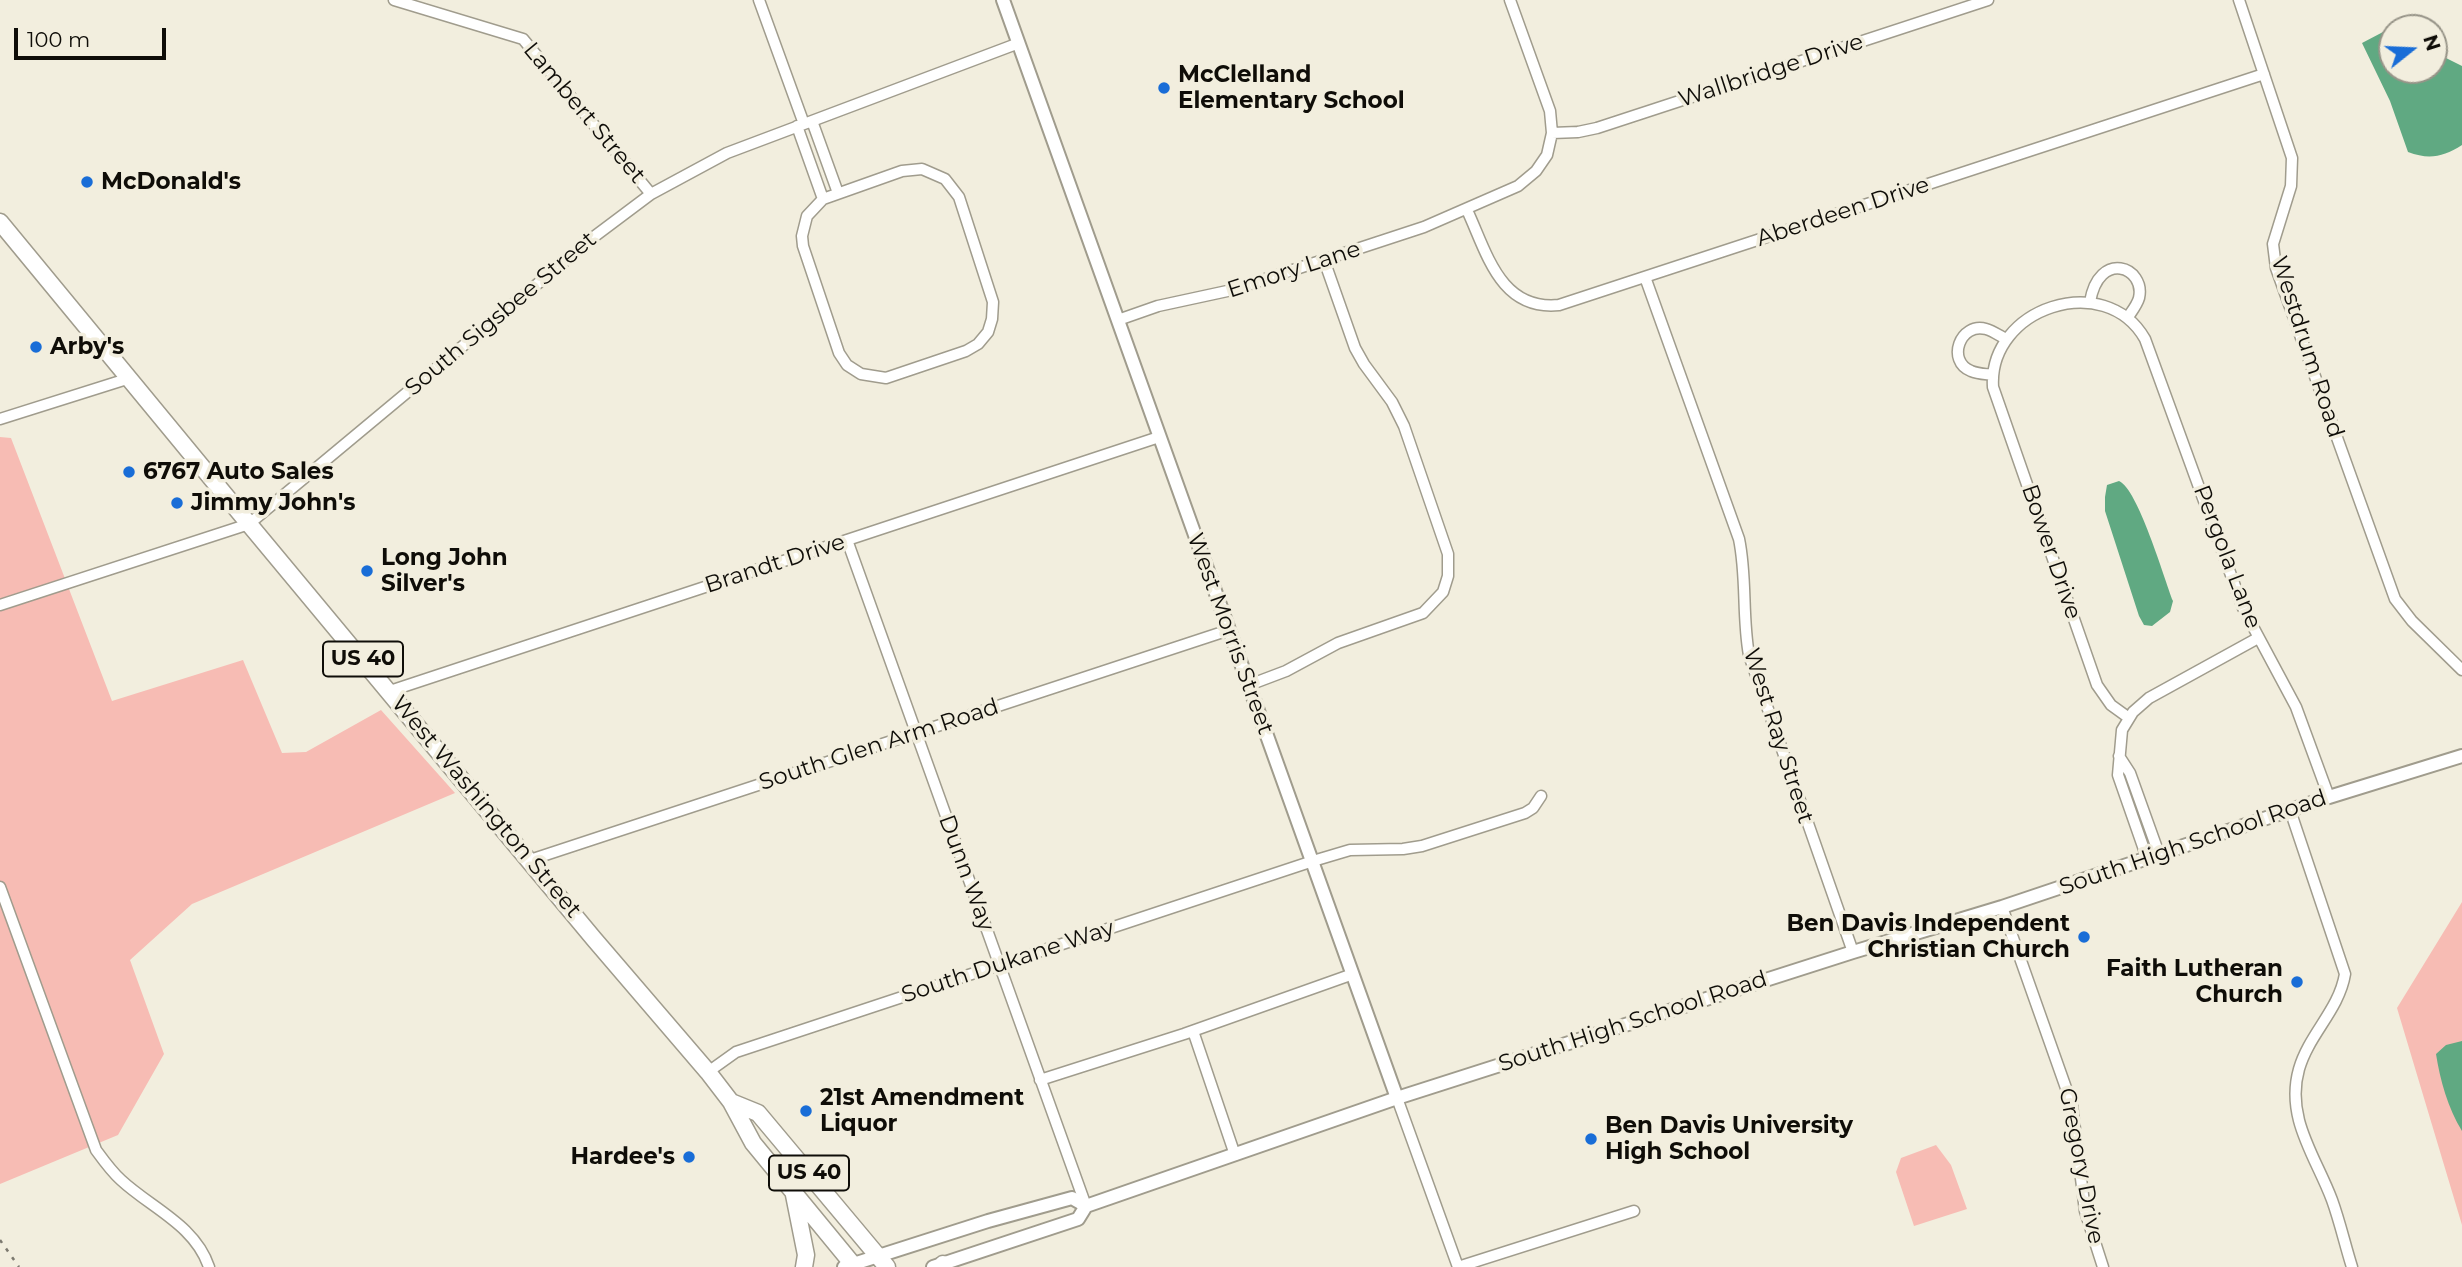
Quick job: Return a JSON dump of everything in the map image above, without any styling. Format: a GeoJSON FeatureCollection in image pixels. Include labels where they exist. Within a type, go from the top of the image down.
{"type":"FeatureCollection","features":[{"type":"Feature","properties":{"kind":"main road","name":"West Washington Street"},"geometry":{"type":"LineString","coordinates":[[0,222],[708,1072],[731,1102],[753,1143],[850,1266]]}},
{"type":"Feature","properties":{"kind":"main road","name":"West Washington Street"},"geometry":{"type":"LineString","coordinates":[[731,1102],[758,1113],[883,1261]]}},
{"type":"Feature","properties":{"kind":"main road"},"geometry":{"type":"LineString","coordinates":[[794,1193],[804,1240],[804,1267]]}},
{"type":"Feature","properties":{"kind":"street","name":"Lambert Street"},"geometry":{"type":"LineString","coordinates":[[394,0],[523,39],[651,194]]}},
{"type":"Feature","properties":{"kind":"street"},"geometry":{"type":"LineString","coordinates":[[759,0],[804,124],[823,199]]}},
{"type":"Feature","properties":{"kind":"street","name":"West Morris Street"},"geometry":{"type":"LineString","coordinates":[[1003,0],[1458,1267]]}},
{"type":"Feature","properties":{"kind":"street"},"geometry":{"type":"LineString","coordinates":[[1510,0],[1550,111],[1552,133]]}},
{"type":"Feature","properties":{"kind":"street","name":"Wallbridge Drive"},"geometry":{"type":"LineString","coordinates":[[1552,133],[1597,128],[1988,0]]}},
{"type":"Feature","properties":{"kind":"street","name":"Westdrum Road"},"geometry":{"type":"LineString","coordinates":[[2238,0],[2293,162],[2290,190],[2274,237],[2276,268],[2395,599],[2412,621],[2462,670]]}},
{"type":"Feature","properties":{"kind":"street","name":"South Sigsbee Street"},"geometry":{"type":"LineString","coordinates":[[0,605],[249,524],[595,236],[651,194],[727,153],[1019,43]]}},
{"type":"Feature","properties":{"kind":"street","name":"Aberdeen Drive"},"geometry":{"type":"LineString","coordinates":[[1467,210],[1497,275],[1513,294],[1530,303],[1559,305],[2264,74]]}},
{"type":"Feature","properties":{"kind":"street"},"geometry":{"type":"LineString","coordinates":[[804,124],[838,194]]}},
{"type":"Feature","properties":{"kind":"street","name":"Emory Lane"},"geometry":{"type":"LineString","coordinates":[[1118,320],[1158,306],[1232,290],[1429,226],[1467,210],[1530,178],[1547,155],[1552,133]]}},
{"type":"Feature","properties":{"kind":"street"},"geometry":{"type":"LineString","coordinates":[[922,169],[941,176],[953,187],[994,309],[989,328],[978,344],[961,354],[890,377],[876,378],[847,365],[839,353],[803,246],[804,225],[810,212],[823,199],[907,170],[922,169]]}},
{"type":"Feature","properties":{"kind":"street"},"geometry":{"type":"LineString","coordinates":[[1249,685],[1282,673],[1338,643],[1417,616],[1432,606],[1443,592],[1447,581],[1449,559],[1404,426],[1392,402],[1355,348],[1324,260]]}},
{"type":"Feature","properties":{"kind":"street"},"geometry":{"type":"LineString","coordinates":[[2006,340],[1989,330],[1975,329],[1965,334],[1958,346],[1959,360],[1965,368],[1973,372],[1993,375],[1998,355],[2006,340],[2021,323],[2071,303],[2090,302],[2111,307],[2128,317],[2138,303],[2140,289],[2137,280],[2127,271],[2113,269],[2101,274],[2095,281],[2090,302]]}},
{"type":"Feature","properties":{"kind":"street","name":"West Ray Street"},"geometry":{"type":"LineString","coordinates":[[1645,277],[1739,539],[1743,563],[1744,623],[1750,660],[1853,952]]}},
{"type":"Feature","properties":{"kind":"street","name":"Pergola Lane"},"geometry":{"type":"LineString","coordinates":[[2128,317],[2143,335],[2149,348],[2244,608],[2295,707],[2329,797]]}},
{"type":"Feature","properties":{"kind":"street","name":"Bower Drive"},"geometry":{"type":"LineString","coordinates":[[1993,375],[1996,395],[2097,685],[2112,705],[2129,718]]}},
{"type":"Feature","properties":{"kind":"street"},"geometry":{"type":"LineString","coordinates":[[0,419],[131,378]]}},
{"type":"Feature","properties":{"kind":"street","name":"Brandt Drive"},"geometry":{"type":"LineString","coordinates":[[390,691],[1159,437]]}},
{"type":"Feature","properties":{"kind":"street","name":"Dunn Way"},"geometry":{"type":"LineString","coordinates":[[847,540],[1086,1206]]}},
{"type":"Feature","properties":{"kind":"street","name":"South Glen Arm Road"},"geometry":{"type":"LineString","coordinates":[[530,860],[1229,629]]}},
{"type":"Feature","properties":{"kind":"street"},"geometry":{"type":"LineString","coordinates":[[2153,856],[2118,775],[2122,730],[2129,718],[2151,696],[2258,638]]}},
{"type":"Feature","properties":{"kind":"street","name":"South High School Road"},"geometry":{"type":"LineString","coordinates":[[940,1266],[1078,1219],[1086,1206],[1397,1098],[2002,907],[2329,797],[2462,756]]}},
{"type":"Feature","properties":{"kind":"street","name":"South Dukane Way"},"geometry":{"type":"LineString","coordinates":[[708,1072],[736,1052],[1312,861],[1350,850],[1403,849],[1431,844],[1525,813],[1533,808],[1541,796]]}},
{"type":"Feature","properties":{"kind":"street"},"geometry":{"type":"LineString","coordinates":[[2290,810],[2345,974],[2342,992],[2303,1057],[2296,1085],[2296,1109],[2303,1135],[2332,1201],[2352,1267]]}},
{"type":"Feature","properties":{"kind":"street"},"geometry":{"type":"LineString","coordinates":[[0,887],[96,1150],[122,1181],[195,1241],[209,1267]]}},
{"type":"Feature","properties":{"kind":"street","name":"Gregory Drive"},"geometry":{"type":"LineString","coordinates":[[2002,907],[2072,1105],[2085,1211],[2103,1267]]}},
{"type":"Feature","properties":{"kind":"street"},"geometry":{"type":"LineString","coordinates":[[1041,1080],[1193,1031],[1353,974]]}},
{"type":"Feature","properties":{"kind":"street"},"geometry":{"type":"LineString","coordinates":[[1193,1031],[1235,1154]]}},
{"type":"Feature","properties":{"kind":"street","name":"South High School Road"},"geometry":{"type":"LineString","coordinates":[[850,1266],[883,1261],[1072,1198],[1086,1206]]}},
{"type":"Feature","properties":{"kind":"street"},"geometry":{"type":"LineString","coordinates":[[1458,1267],[1634,1211]]}},
{"type":"Feature","properties":{"kind":"shaded area"},"geometry":{"type":"Polygon","coordinates":[[[2378,35],[2378,76],[2362,43],[2378,35]]]}},
{"type":"Feature","properties":{"kind":"shaded area"},"geometry":{"type":"Polygon","coordinates":[[[2448,59],[2462,66],[2462,145],[2442,155],[2423,156],[2408,152],[2382,84],[2448,84],[2448,59]]]}},
{"type":"Feature","properties":{"kind":"shaded area"},"geometry":{"type":"Polygon","coordinates":[[[0,437],[11,438],[112,701],[243,660],[282,753],[306,752],[381,710],[455,793],[192,904],[130,960],[164,1054],[118,1135],[0,1184],[0,437]]]}},
{"type":"Feature","properties":{"kind":"shaded area"},"geometry":{"type":"Polygon","coordinates":[[[2119,481],[2134,500],[2142,516],[2173,601],[2170,612],[2152,626],[2144,625],[2139,616],[2105,511],[2107,485],[2119,481]]]}},
{"type":"Feature","properties":{"kind":"shaded area"},"geometry":{"type":"Polygon","coordinates":[[[2462,902],[2462,1225],[2397,1008],[2462,902]]]}},
{"type":"Feature","properties":{"kind":"shaded area"},"geometry":{"type":"Polygon","coordinates":[[[2462,1041],[2462,1131],[2445,1094],[2436,1054],[2446,1045],[2462,1041]]]}},
{"type":"Feature","properties":{"kind":"shaded area"},"geometry":{"type":"Polygon","coordinates":[[[1936,1145],[1951,1165],[1967,1209],[1914,1226],[1896,1172],[1901,1158],[1936,1145]]]}},
{"type":"Feature","properties":{"kind":"railway"},"geometry":{"type":"LineString","coordinates":[[0,1240],[19,1267]]}},
{"type":"Feature","properties":{"kind":"place","name":"McClelland Elementary School"},"geometry":{"type":"Point","coordinates":[1164,88]}},
{"type":"Feature","properties":{"kind":"place","name":"McDonald's"},"geometry":{"type":"Point","coordinates":[87,182]}},
{"type":"Feature","properties":{"kind":"place","name":"Arby's"},"geometry":{"type":"Point","coordinates":[36,347]}},
{"type":"Feature","properties":{"kind":"place","name":"6767 Auto Sales"},"geometry":{"type":"Point","coordinates":[129,472]}},
{"type":"Feature","properties":{"kind":"place","name":"Jimmy John's"},"geometry":{"type":"Point","coordinates":[177,503]}},
{"type":"Feature","properties":{"kind":"place","name":"Long John Silver's"},"geometry":{"type":"Point","coordinates":[367,571]}},
{"type":"Feature","properties":{"kind":"place","name":"Ben Davis Independent Christian Church"},"geometry":{"type":"Point","coordinates":[2084,937]}},
{"type":"Feature","properties":{"kind":"place","name":"Faith Lutheran Church"},"geometry":{"type":"Point","coordinates":[2297,982]}},
{"type":"Feature","properties":{"kind":"place","name":"21st Amendment Liquor"},"geometry":{"type":"Point","coordinates":[806,1111]}},
{"type":"Feature","properties":{"kind":"place","name":"Ben Davis University High School"},"geometry":{"type":"Point","coordinates":[1591,1139]}},
{"type":"Feature","properties":{"kind":"place","name":"Hardee's"},"geometry":{"type":"Point","coordinates":[689,1157]}}]}
